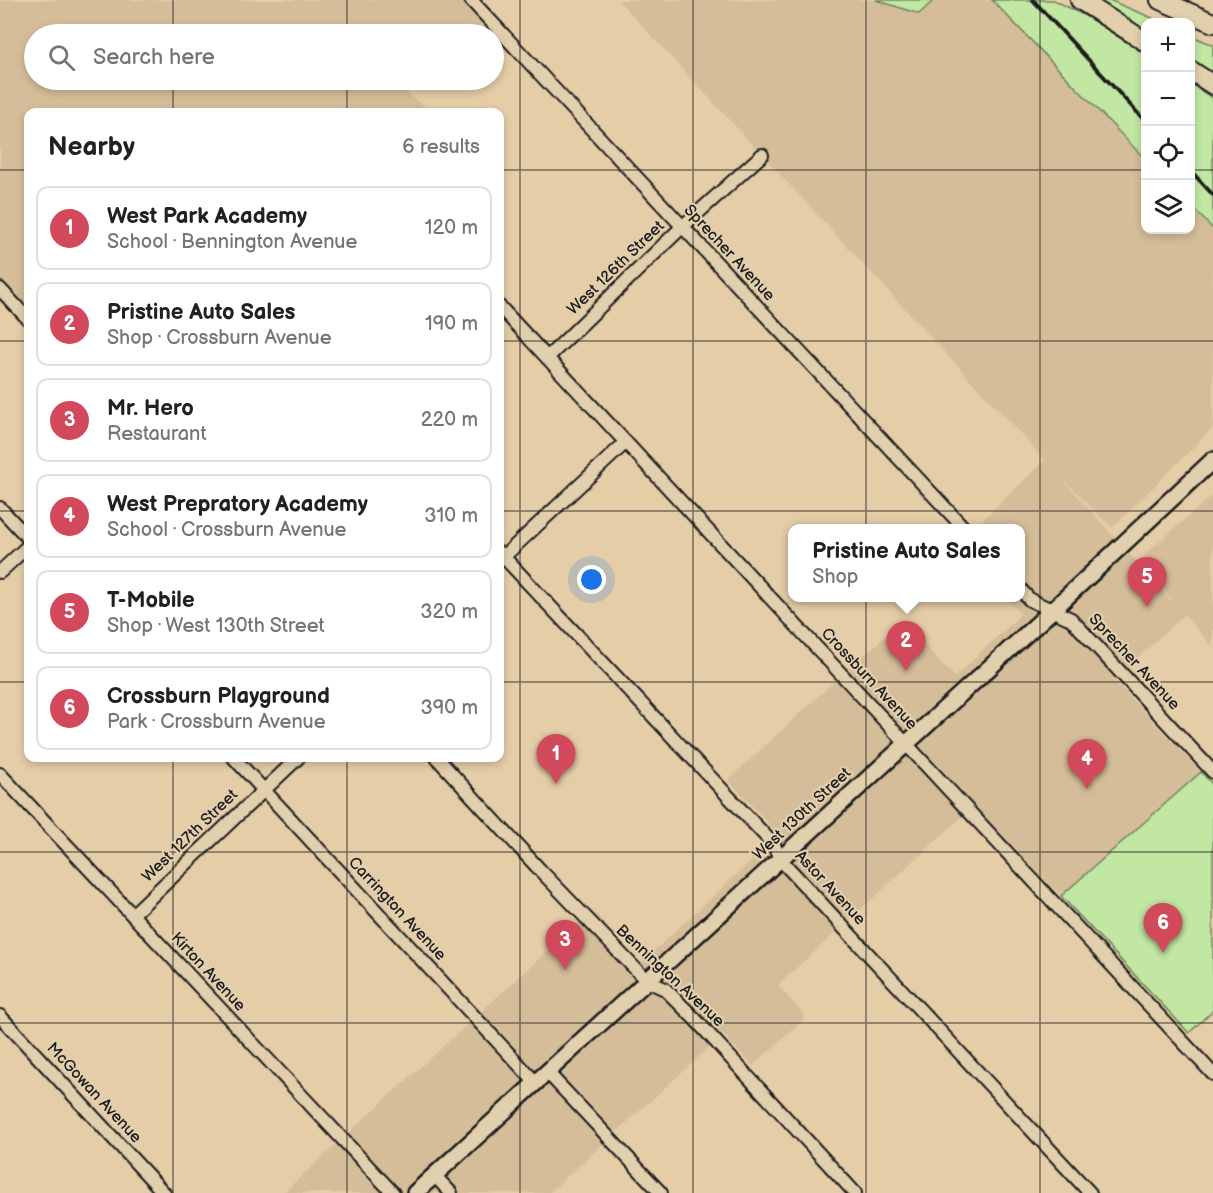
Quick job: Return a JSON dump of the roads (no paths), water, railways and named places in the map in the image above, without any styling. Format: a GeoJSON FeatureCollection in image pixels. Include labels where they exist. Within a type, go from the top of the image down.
{"type":"FeatureCollection","features":[{"type":"Feature","properties":{"kind":"highway"},"geometry":{"type":"LineString","coordinates":[[1160,0],[1213,23]]}},
{"type":"Feature","properties":{"kind":"highway"},"geometry":{"type":"LineString","coordinates":[[1086,4],[1141,39]]}},
{"type":"Feature","properties":{"kind":"highway"},"geometry":{"type":"LineString","coordinates":[[1194,72],[1213,85]]}},
{"type":"Feature","properties":{"kind":"main road","name":"West 130th Street"},"geometry":{"type":"LineString","coordinates":[[415,1193],[1213,460]]}},
{"type":"Feature","properties":{"kind":"street","name":"Sprecher Avenue"},"geometry":{"type":"LineString","coordinates":[[471,0],[493,24]]}},
{"type":"Feature","properties":{"kind":"street","name":"Sprecher Avenue"},"geometry":{"type":"LineString","coordinates":[[504,36],[960,524]]}},
{"type":"Feature","properties":{"kind":"street","name":"West 126th Street"},"geometry":{"type":"LineString","coordinates":[[547,358],[682,227],[762,155]]}},
{"type":"Feature","properties":{"kind":"street"},"geometry":{"type":"LineString","coordinates":[[0,289],[24,315]]}},
{"type":"Feature","properties":{"kind":"street","name":"Crossburn Avenue"},"geometry":{"type":"LineString","coordinates":[[504,311],[1213,1074]]}},
{"type":"Feature","properties":{"kind":"street"},"geometry":{"type":"LineString","coordinates":[[504,554],[626,442]]}},
{"type":"Feature","properties":{"kind":"street"},"geometry":{"type":"LineString","coordinates":[[0,508],[24,534]]}},
{"type":"Feature","properties":{"kind":"street"},"geometry":{"type":"LineString","coordinates":[[0,572],[24,550]]}},
{"type":"Feature","properties":{"kind":"street","name":"Astor Avenue"},"geometry":{"type":"LineString","coordinates":[[504,560],[774,845],[780,859],[1089,1193]]}},
{"type":"Feature","properties":{"kind":"street","name":"Sprecher Avenue"},"geometry":{"type":"LineString","coordinates":[[1025,594],[1030,600],[1071,619],[1213,772]]}},
{"type":"Feature","properties":{"kind":"street","name":"Carrington Avenue"},"geometry":{"type":"LineString","coordinates":[[238,762],[536,1083]]}},
{"type":"Feature","properties":{"kind":"street","name":"West 127th Street"},"geometry":{"type":"LineString","coordinates":[[132,915],[293,762]]}},
{"type":"Feature","properties":{"kind":"street","name":"Bennington Avenue"},"geometry":{"type":"LineString","coordinates":[[441,762],[647,981],[665,990],[694,1018],[855,1193]]}},
{"type":"Feature","properties":{"kind":"street","name":"Kirton Avenue"},"geometry":{"type":"LineString","coordinates":[[0,774],[393,1193]]}},
{"type":"Feature","properties":{"kind":"street","name":"McGowan Avenue"},"geometry":{"type":"LineString","coordinates":[[0,1016],[164,1193]]}},
{"type":"Feature","properties":{"kind":"street"},"geometry":{"type":"LineString","coordinates":[[548,1072],[661,1193]]}},
{"type":"Feature","properties":{"kind":"street"},"geometry":{"type":"LineString","coordinates":[[434,1175],[451,1193]]}},
{"type":"Feature","properties":{"kind":"railway"},"geometry":{"type":"LineString","coordinates":[[1033,0],[1141,117]]}},
{"type":"Feature","properties":{"kind":"railway"},"geometry":{"type":"LineString","coordinates":[[1195,175],[1213,195]]}},
{"type":"Feature","properties":{"kind":"place","name":"T-Mobile"},"geometry":{"type":"Point","coordinates":[1147,607]}},
{"type":"Feature","properties":{"kind":"place","name":"Pristine Auto Sales"},"geometry":{"type":"Point","coordinates":[906,671]}},
{"type":"Feature","properties":{"kind":"place","name":"West Park Academy"},"geometry":{"type":"Point","coordinates":[556,784]}},
{"type":"Feature","properties":{"kind":"place","name":"West Prepratory Academy"},"geometry":{"type":"Point","coordinates":[1087,789]}},
{"type":"Feature","properties":{"kind":"place","name":"Crossburn Playground"},"geometry":{"type":"Point","coordinates":[1163,953]}},
{"type":"Feature","properties":{"kind":"place","name":"Mr. Hero"},"geometry":{"type":"Point","coordinates":[565,970]}}]}
